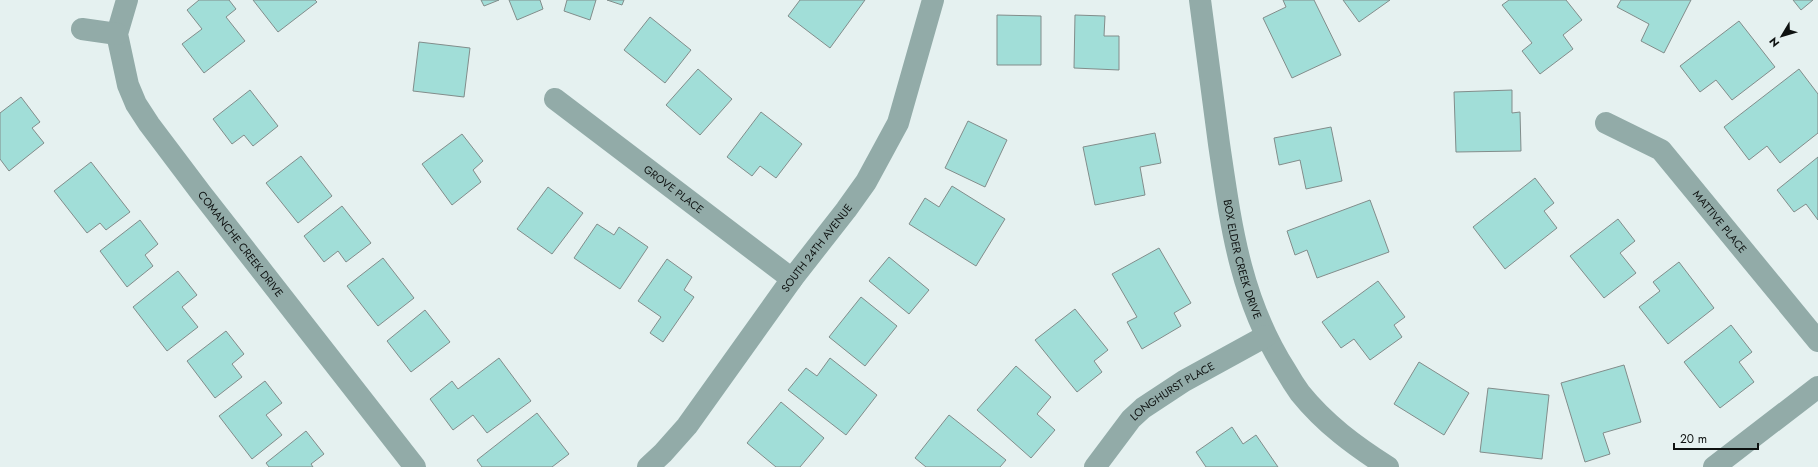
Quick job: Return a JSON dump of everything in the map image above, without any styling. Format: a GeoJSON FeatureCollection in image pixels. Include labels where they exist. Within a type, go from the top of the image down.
{"type":"FeatureCollection","features":[{"type":"Feature","properties":{"kind":"street","name":"COMANCHE CREEK DRIVE"},"geometry":{"type":"LineString","coordinates":[[127,0],[117,34],[128,85],[136,104],[149,124],[415,467]]}},
{"type":"Feature","properties":{"kind":"street","name":"SOUTH 24TH AVENUE"},"geometry":{"type":"LineString","coordinates":[[648,467],[663,453],[687,426],[792,279],[866,182],[898,123],[933,0]]}},
{"type":"Feature","properties":{"kind":"street","name":"BOX ELDER CREEK DRIVE"},"geometry":{"type":"LineString","coordinates":[[1200,0],[1228,206],[1240,265],[1249,297],[1277,358],[1305,398],[1329,424],[1354,445],[1388,467]]}},
{"type":"Feature","properties":{"kind":"street"},"geometry":{"type":"LineString","coordinates":[[82,29],[117,34]]}},
{"type":"Feature","properties":{"kind":"street","name":"GROVE PLACE"},"geometry":{"type":"LineString","coordinates":[[555,99],[792,279]]}},
{"type":"Feature","properties":{"kind":"street","name":"MATTIVE PLACE"},"geometry":{"type":"LineString","coordinates":[[1606,123],[1661,150],[1818,341]]}},
{"type":"Feature","properties":{"kind":"street","name":"LONGHURST PLACE"},"geometry":{"type":"LineString","coordinates":[[1095,467],[1131,419],[1143,408],[1184,381],[1266,336]]}},
{"type":"Feature","properties":{"kind":"street"},"geometry":{"type":"LineString","coordinates":[[1714,467],[1818,387]]}},
{"type":"Feature","properties":{"kind":"building"},"geometry":{"type":"Polygon","coordinates":[[[199,0],[229,0],[236,9],[226,17],[245,41],[204,73],[182,44],[202,29],[187,10],[199,0]]]}},
{"type":"Feature","properties":{"kind":"building"},"geometry":{"type":"Polygon","coordinates":[[[253,0],[315,0],[317,2],[278,32],[253,0]]]}},
{"type":"Feature","properties":{"kind":"building"},"geometry":{"type":"Polygon","coordinates":[[[481,0],[499,0],[484,6],[481,0]]]}},
{"type":"Feature","properties":{"kind":"building"},"geometry":{"type":"Polygon","coordinates":[[[509,0],[540,0],[543,9],[517,20],[509,0]]]}},
{"type":"Feature","properties":{"kind":"building"},"geometry":{"type":"Polygon","coordinates":[[[567,0],[596,0],[590,20],[564,11],[567,0]]]}},
{"type":"Feature","properties":{"kind":"building"},"geometry":{"type":"Polygon","coordinates":[[[607,0],[624,0],[622,5],[607,0]]]}},
{"type":"Feature","properties":{"kind":"building"},"geometry":{"type":"Polygon","coordinates":[[[800,0],[865,0],[830,48],[788,16],[800,0]]]}},
{"type":"Feature","properties":{"kind":"building"},"geometry":{"type":"Polygon","coordinates":[[[1283,0],[1314,0],[1341,55],[1292,78],[1263,18],[1286,7],[1283,0]]]}},
{"type":"Feature","properties":{"kind":"building"},"geometry":{"type":"Polygon","coordinates":[[[1343,0],[1390,0],[1359,22],[1343,0]]]}},
{"type":"Feature","properties":{"kind":"building"},"geometry":{"type":"Polygon","coordinates":[[[1509,0],[1566,0],[1582,20],[1563,35],[1573,49],[1540,74],[1522,51],[1532,43],[1502,5],[1509,0]]]}},
{"type":"Feature","properties":{"kind":"building"},"geometry":{"type":"Polygon","coordinates":[[[1621,0],[1691,0],[1664,53],[1641,41],[1649,24],[1617,7],[1621,0]]]}},
{"type":"Feature","properties":{"kind":"building"},"geometry":{"type":"Polygon","coordinates":[[[1793,0],[1813,0],[1801,10],[1793,0]]]}},
{"type":"Feature","properties":{"kind":"building"},"geometry":{"type":"Polygon","coordinates":[[[997,15],[1041,16],[1041,65],[997,65],[997,15]]]}},
{"type":"Feature","properties":{"kind":"building"},"geometry":{"type":"Polygon","coordinates":[[[1075,15],[1105,16],[1104,36],[1119,36],[1119,70],[1074,68],[1075,15]]]}},
{"type":"Feature","properties":{"kind":"building"},"geometry":{"type":"Polygon","coordinates":[[[650,17],[691,50],[665,83],[624,50],[650,17]]]}},
{"type":"Feature","properties":{"kind":"building"},"geometry":{"type":"Polygon","coordinates":[[[1739,21],[1775,67],[1732,100],[1716,80],[1700,92],[1680,66],[1739,21]]]}},
{"type":"Feature","properties":{"kind":"building"},"geometry":{"type":"Polygon","coordinates":[[[419,42],[470,48],[464,97],[413,91],[419,42]]]}},
{"type":"Feature","properties":{"kind":"building"},"geometry":{"type":"Polygon","coordinates":[[[698,69],[732,99],[700,135],[666,105],[698,69]]]}},
{"type":"Feature","properties":{"kind":"building"},"geometry":{"type":"Polygon","coordinates":[[[1799,69],[1818,94],[1818,133],[1780,163],[1767,146],[1749,160],[1724,127],[1799,69]]]}},
{"type":"Feature","properties":{"kind":"building"},"geometry":{"type":"Polygon","coordinates":[[[250,90],[278,126],[253,146],[244,135],[232,144],[213,119],[250,90]]]}},
{"type":"Feature","properties":{"kind":"building"},"geometry":{"type":"Polygon","coordinates":[[[1512,90],[1512,113],[1520,112],[1521,151],[1456,152],[1454,92],[1512,90]]]}},
{"type":"Feature","properties":{"kind":"building"},"geometry":{"type":"Polygon","coordinates":[[[21,97],[40,122],[32,128],[44,143],[9,171],[0,159],[0,113],[21,97]]]}},
{"type":"Feature","properties":{"kind":"building"},"geometry":{"type":"Polygon","coordinates":[[[761,112],[802,144],[776,178],[760,166],[752,176],[727,157],[761,112]]]}},
{"type":"Feature","properties":{"kind":"building"},"geometry":{"type":"Polygon","coordinates":[[[968,121],[1007,140],[985,187],[945,168],[968,121]]]}},
{"type":"Feature","properties":{"kind":"building"},"geometry":{"type":"Polygon","coordinates":[[[1331,127],[1342,181],[1306,189],[1300,160],[1279,165],[1274,138],[1331,127]]]}},
{"type":"Feature","properties":{"kind":"building"},"geometry":{"type":"Polygon","coordinates":[[[1155,133],[1161,163],[1140,167],[1145,195],[1095,205],[1083,147],[1155,133]]]}},
{"type":"Feature","properties":{"kind":"building"},"geometry":{"type":"Polygon","coordinates":[[[462,134],[483,161],[473,170],[481,182],[452,205],[422,164],[462,134]]]}},
{"type":"Feature","properties":{"kind":"building"},"geometry":{"type":"Polygon","coordinates":[[[301,156],[332,196],[298,223],[266,183],[301,156]]]}},
{"type":"Feature","properties":{"kind":"building"},"geometry":{"type":"Polygon","coordinates":[[[1818,157],[1818,220],[1806,204],[1794,212],[1777,190],[1818,157]]]}},
{"type":"Feature","properties":{"kind":"building"},"geometry":{"type":"Polygon","coordinates":[[[91,162],[130,212],[106,230],[100,223],[87,233],[54,191],[91,162]]]}},
{"type":"Feature","properties":{"kind":"building"},"geometry":{"type":"Polygon","coordinates":[[[1535,178],[1554,203],[1544,211],[1557,228],[1505,269],[1473,227],[1535,178]]]}},
{"type":"Feature","properties":{"kind":"building"},"geometry":{"type":"Polygon","coordinates":[[[952,186],[1005,219],[976,266],[909,224],[925,198],[939,207],[952,186]]]}},
{"type":"Feature","properties":{"kind":"building"},"geometry":{"type":"Polygon","coordinates":[[[548,187],[583,213],[552,254],[517,229],[548,187]]]}},
{"type":"Feature","properties":{"kind":"building"},"geometry":{"type":"Polygon","coordinates":[[[1370,200],[1389,252],[1317,278],[1307,250],[1295,255],[1287,231],[1370,200]]]}},
{"type":"Feature","properties":{"kind":"building"},"geometry":{"type":"Polygon","coordinates":[[[342,206],[371,243],[346,262],[338,251],[324,262],[304,236],[342,206]]]}},
{"type":"Feature","properties":{"kind":"building"},"geometry":{"type":"Polygon","coordinates":[[[1618,219],[1635,241],[1620,253],[1636,273],[1604,298],[1570,256],[1618,219]]]}},
{"type":"Feature","properties":{"kind":"building"},"geometry":{"type":"Polygon","coordinates":[[[140,220],[158,244],[145,255],[153,266],[127,287],[100,251],[140,220]]]}},
{"type":"Feature","properties":{"kind":"building"},"geometry":{"type":"Polygon","coordinates":[[[597,224],[614,235],[619,227],[648,247],[620,289],[574,258],[597,224]]]}},
{"type":"Feature","properties":{"kind":"building"},"geometry":{"type":"Polygon","coordinates":[[[1159,248],[1191,303],[1174,313],[1181,326],[1142,349],[1127,322],[1137,317],[1112,274],[1159,248]]]}},
{"type":"Feature","properties":{"kind":"building"},"geometry":{"type":"Polygon","coordinates":[[[889,257],[929,290],[909,314],[869,281],[889,257]]]}},
{"type":"Feature","properties":{"kind":"building"},"geometry":{"type":"Polygon","coordinates":[[[383,258],[414,298],[378,326],[347,286],[383,258]]]}},
{"type":"Feature","properties":{"kind":"building"},"geometry":{"type":"Polygon","coordinates":[[[667,259],[692,277],[684,290],[694,297],[663,342],[650,333],[661,317],[638,301],[667,259]]]}},
{"type":"Feature","properties":{"kind":"building"},"geometry":{"type":"Polygon","coordinates":[[[1679,262],[1714,308],[1668,344],[1639,307],[1660,291],[1653,282],[1679,262]]]}},
{"type":"Feature","properties":{"kind":"building"},"geometry":{"type":"Polygon","coordinates":[[[178,271],[197,295],[182,307],[198,327],[167,351],[133,307],[178,271]]]}},
{"type":"Feature","properties":{"kind":"building"},"geometry":{"type":"Polygon","coordinates":[[[1378,281],[1405,317],[1394,325],[1402,337],[1370,360],[1354,339],[1341,348],[1322,322],[1378,281]]]}},
{"type":"Feature","properties":{"kind":"building"},"geometry":{"type":"Polygon","coordinates":[[[861,297],[897,326],[865,366],[829,337],[861,297]]]}},
{"type":"Feature","properties":{"kind":"building"},"geometry":{"type":"Polygon","coordinates":[[[1075,309],[1108,350],[1094,361],[1102,372],[1077,392],[1035,340],[1075,309]]]}},
{"type":"Feature","properties":{"kind":"building"},"geometry":{"type":"Polygon","coordinates":[[[425,310],[450,342],[411,372],[387,341],[425,310]]]}},
{"type":"Feature","properties":{"kind":"building"},"geometry":{"type":"Polygon","coordinates":[[[1731,325],[1752,352],[1739,362],[1754,382],[1720,408],[1684,362],[1731,325]]]}},
{"type":"Feature","properties":{"kind":"building"},"geometry":{"type":"Polygon","coordinates":[[[226,331],[244,354],[232,364],[242,377],[215,398],[187,361],[226,331]]]}},
{"type":"Feature","properties":{"kind":"building"},"geometry":{"type":"Polygon","coordinates":[[[499,358],[531,401],[487,433],[473,415],[453,430],[430,399],[452,381],[458,389],[499,358]]]}},
{"type":"Feature","properties":{"kind":"building"},"geometry":{"type":"Polygon","coordinates":[[[830,358],[877,395],[846,435],[788,390],[806,368],[817,376],[830,358]]]}},
{"type":"Feature","properties":{"kind":"building"},"geometry":{"type":"Polygon","coordinates":[[[1419,362],[1469,393],[1444,435],[1394,404],[1419,362]]]}},
{"type":"Feature","properties":{"kind":"building"},"geometry":{"type":"Polygon","coordinates":[[[1624,365],[1641,422],[1603,433],[1610,454],[1585,462],[1561,383],[1624,365]]]}},
{"type":"Feature","properties":{"kind":"building"},"geometry":{"type":"Polygon","coordinates":[[[1016,366],[1051,397],[1037,414],[1055,430],[1031,458],[977,410],[1016,366]]]}},
{"type":"Feature","properties":{"kind":"building"},"geometry":{"type":"Polygon","coordinates":[[[265,381],[282,403],[266,415],[282,435],[252,459],[219,416],[265,381]]]}},
{"type":"Feature","properties":{"kind":"building"},"geometry":{"type":"Polygon","coordinates":[[[1488,388],[1549,395],[1542,459],[1480,452],[1488,388]]]}},
{"type":"Feature","properties":{"kind":"building"},"geometry":{"type":"Polygon","coordinates":[[[781,402],[824,438],[800,467],[776,467],[747,443],[781,402]]]}},
{"type":"Feature","properties":{"kind":"building"},"geometry":{"type":"Polygon","coordinates":[[[537,413],[569,454],[552,467],[482,467],[477,460],[537,413]]]}},
{"type":"Feature","properties":{"kind":"building"},"geometry":{"type":"Polygon","coordinates":[[[949,415],[1006,460],[1000,467],[926,467],[915,458],[949,415]]]}},
{"type":"Feature","properties":{"kind":"building"},"geometry":{"type":"Polygon","coordinates":[[[1232,427],[1243,444],[1256,435],[1278,467],[1206,467],[1196,452],[1232,427]]]}},
{"type":"Feature","properties":{"kind":"building"},"geometry":{"type":"Polygon","coordinates":[[[306,431],[324,454],[311,464],[313,467],[269,467],[266,463],[306,431]]]}}]}
